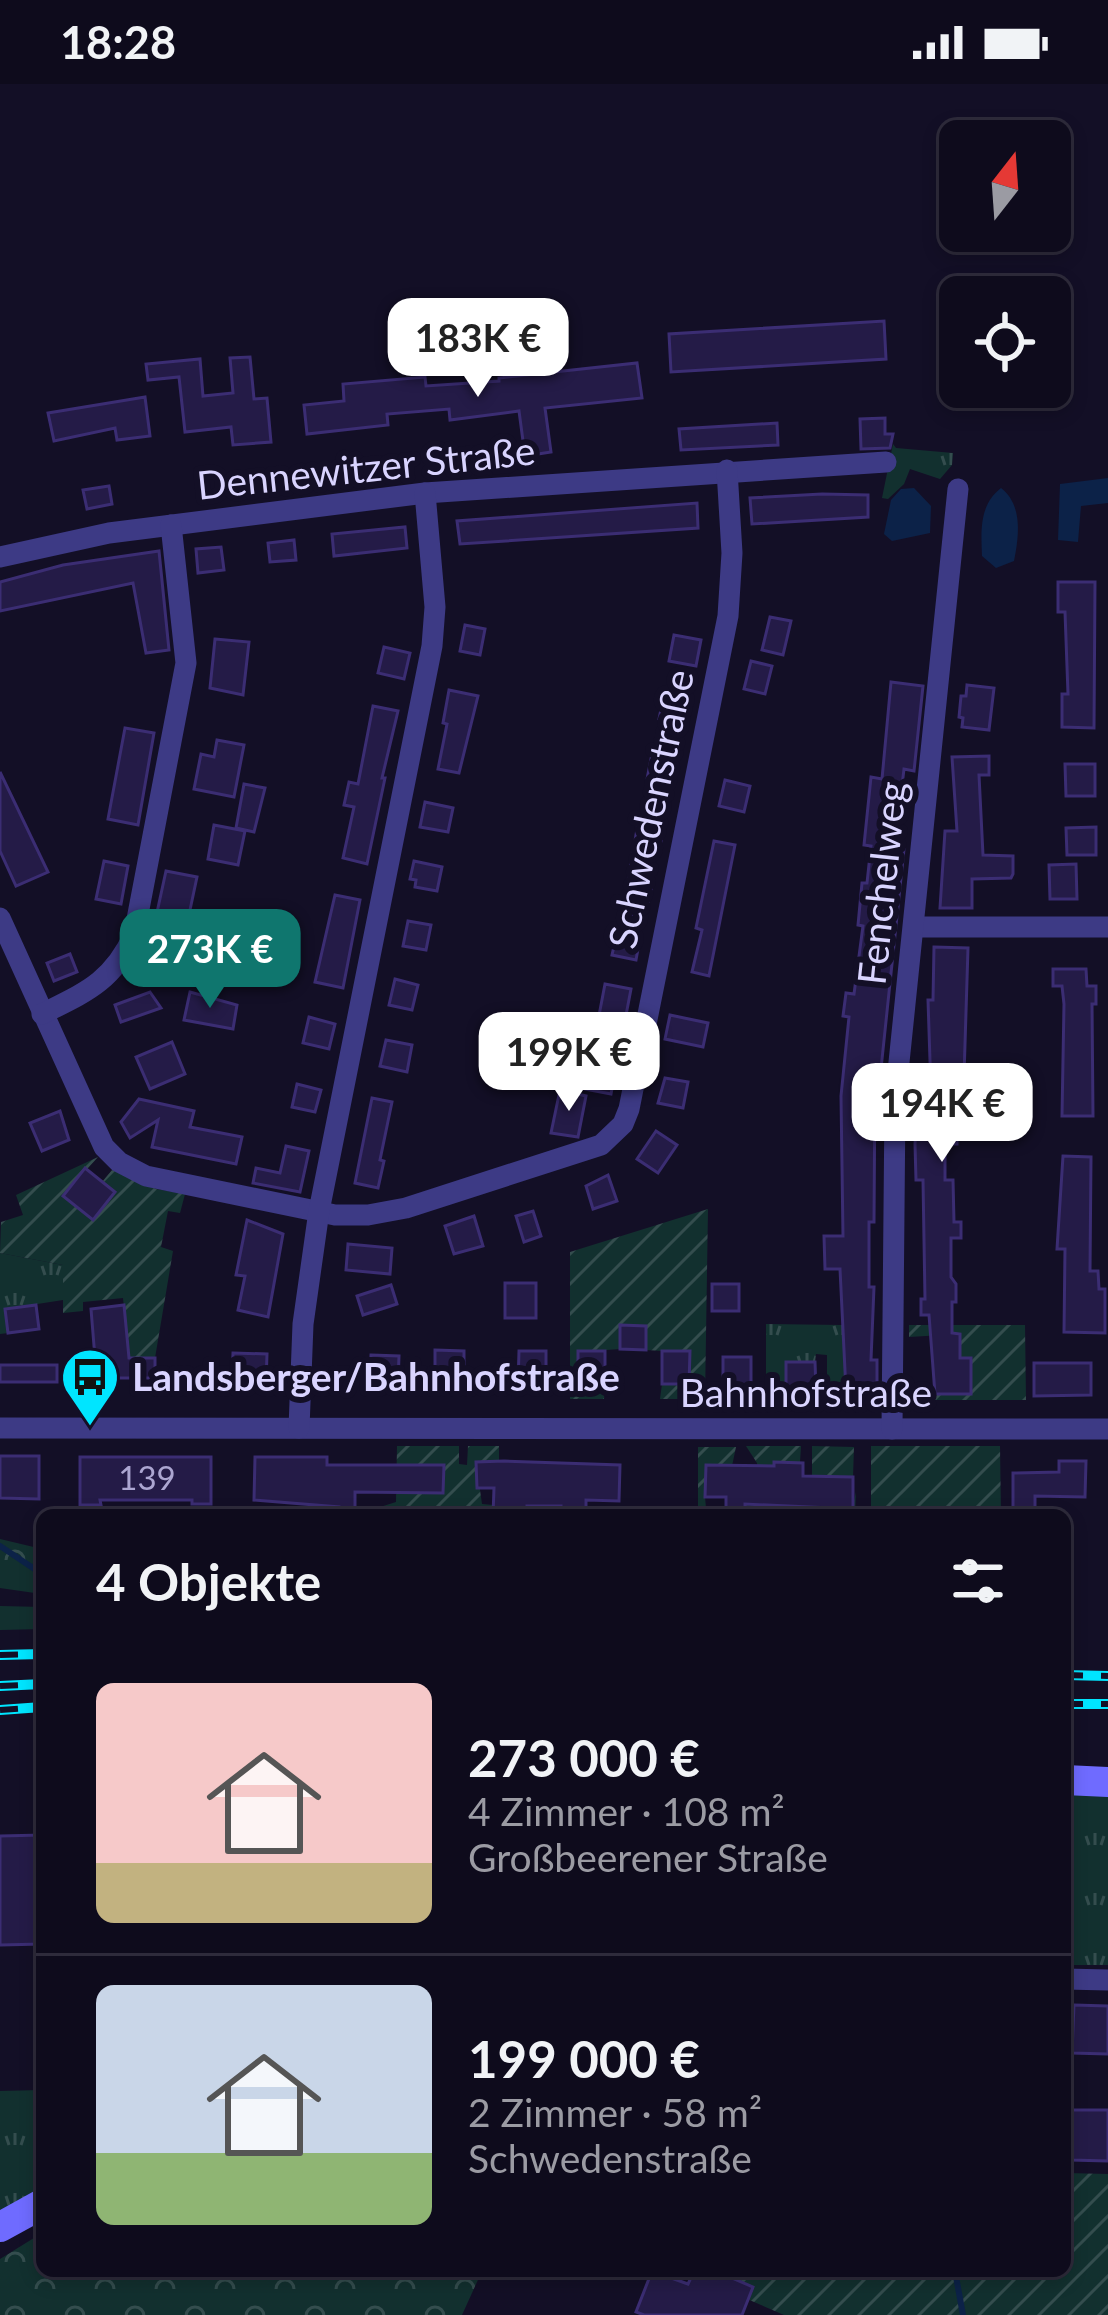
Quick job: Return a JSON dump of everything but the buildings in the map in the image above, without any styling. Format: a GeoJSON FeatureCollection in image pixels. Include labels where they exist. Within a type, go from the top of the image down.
{"type":"FeatureCollection","features":[{"type":"Feature","properties":{"kind":"street","name":"Dennewitzer Straße"},"geometry":{"type":"LineString","coordinates":[[0,557],[109,532],[425,493],[886,462]]}},
{"type":"Feature","properties":{"kind":"street","name":"Schwedenstraße"},"geometry":{"type":"LineString","coordinates":[[0,918],[104,1148],[146,1176],[335,1215],[388,1214],[601,1145],[623,1124],[728,616],[732,553],[727,470]]}},
{"type":"Feature","properties":{"kind":"street","name":"Fenchelweg"},"geometry":{"type":"LineString","coordinates":[[892,1429],[895,1101],[958,489]]}},
{"type":"Feature","properties":{"kind":"street"},"geometry":{"type":"LineString","coordinates":[[299,1428],[303,1324],[319,1211],[432,646],[435,607],[425,493]]}},
{"type":"Feature","properties":{"kind":"street"},"geometry":{"type":"LineString","coordinates":[[42,1015],[97,987],[122,961],[134,935],[186,663],[171,525]]}},
{"type":"Feature","properties":{"kind":"street"},"geometry":{"type":"LineString","coordinates":[[914,927],[1108,928]]}},
{"type":"Feature","properties":{"kind":"street","name":"Bahnhofstraße"},"geometry":{"type":"LineString","coordinates":[[0,1428],[1108,1429]]}},
{"type":"Feature","properties":{"kind":"street"},"geometry":{"type":"LineString","coordinates":[[1071,1780],[1108,1782]]}},
{"type":"Feature","properties":{"kind":"street"},"geometry":{"type":"LineString","coordinates":[[1071,1979],[1108,1980]]}},
{"type":"Feature","properties":{"kind":"street"},"geometry":{"type":"LineString","coordinates":[[0,2228],[36,2207]]}},
{"type":"Feature","properties":{"kind":"green space"},"geometry":{"type":"Polygon","coordinates":[[[893,444],[953,453],[952,465],[940,479],[910,469],[904,484],[888,499],[882,498],[893,444]]]}},
{"type":"Feature","properties":{"kind":"green space"},"geometry":{"type":"Polygon","coordinates":[[[98,1157],[63,1196],[114,1192],[102,1182],[112,1170],[156,1189],[185,1194],[180,1213],[168,1211],[161,1247],[173,1251],[155,1358],[113,1358],[127,1336],[123,1298],[83,1302],[83,1311],[63,1313],[63,1265],[0,1253],[1,1222],[23,1215],[16,1195],[98,1157]]]}},
{"type":"Feature","properties":{"kind":"green space"},"geometry":{"type":"Polygon","coordinates":[[[708,1209],[705,1399],[660,1399],[662,1384],[689,1383],[662,1351],[646,1350],[646,1326],[620,1326],[620,1349],[578,1352],[605,1384],[604,1399],[570,1399],[570,1252],[708,1209]]]}},
{"type":"Feature","properties":{"kind":"green space"},"geometry":{"type":"Polygon","coordinates":[[[0,1253],[63,1265],[63,1300],[5,1309],[8,1333],[0,1334],[0,1253]]]}},
{"type":"Feature","properties":{"kind":"green space"},"geometry":{"type":"Polygon","coordinates":[[[766,1324],[842,1325],[846,1391],[876,1391],[877,1381],[886,1381],[886,1400],[827,1400],[827,1355],[816,1354],[815,1362],[786,1363],[786,1390],[791,1390],[791,1400],[766,1399],[766,1324]]]}},
{"type":"Feature","properties":{"kind":"green space"},"geometry":{"type":"Polygon","coordinates":[[[909,1325],[1025,1325],[1026,1400],[909,1400],[909,1396],[934,1396],[960,1358],[959,1334],[909,1337],[909,1325]]]}},
{"type":"Feature","properties":{"kind":"green space"},"geometry":{"type":"Polygon","coordinates":[[[397,1446],[459,1446],[459,1464],[467,1465],[468,1446],[499,1446],[499,1461],[476,1462],[482,1504],[493,1505],[493,1509],[374,1509],[396,1502],[397,1446]]]}},
{"type":"Feature","properties":{"kind":"green space"},"geometry":{"type":"Polygon","coordinates":[[[746,1446],[801,1446],[800,1462],[774,1462],[773,1503],[802,1505],[802,1509],[744,1509],[746,1495],[758,1494],[757,1463],[746,1446]]]}},
{"type":"Feature","properties":{"kind":"green space"},"geometry":{"type":"Polygon","coordinates":[[[812,1446],[854,1447],[853,1477],[822,1477],[822,1507],[852,1509],[812,1509],[812,1446]]]}},
{"type":"Feature","properties":{"kind":"green space"},"geometry":{"type":"Polygon","coordinates":[[[871,1446],[1000,1446],[1001,1509],[871,1509],[871,1446]]]}},
{"type":"Feature","properties":{"kind":"green space"},"geometry":{"type":"Polygon","coordinates":[[[698,1447],[736,1447],[732,1466],[705,1497],[706,1508],[725,1509],[698,1509],[698,1447]]]}},
{"type":"Feature","properties":{"kind":"green space"},"geometry":{"type":"Polygon","coordinates":[[[0,1539],[36,1548],[36,1593],[0,1588],[0,1539]]]}},
{"type":"Feature","properties":{"kind":"green space"},"geometry":{"type":"Polygon","coordinates":[[[0,1606],[36,1607],[36,1629],[0,1630],[0,1606]]]}},
{"type":"Feature","properties":{"kind":"green space"},"geometry":{"type":"Polygon","coordinates":[[[1108,1790],[1108,1965],[1071,1965],[1071,1791],[1108,1790]]]}},
{"type":"Feature","properties":{"kind":"green space"},"geometry":{"type":"Polygon","coordinates":[[[36,2090],[36,2195],[0,2215],[0,2091],[36,2090]]]}},
{"type":"Feature","properties":{"kind":"green space"},"geometry":{"type":"Polygon","coordinates":[[[1071,2173],[1108,2174],[1108,2315],[784,2315],[696,2277],[1071,2277],[1071,2173]]]}},
{"type":"Feature","properties":{"kind":"green space"},"geometry":{"type":"Polygon","coordinates":[[[36,2237],[36,2277],[479,2277],[462,2315],[0,2315],[0,2259],[36,2237]]]}},
{"type":"Feature","properties":{"kind":"water"},"geometry":{"type":"Polygon","coordinates":[[[1108,478],[1108,503],[1081,506],[1078,542],[1058,540],[1060,484],[1108,478]]]}},
{"type":"Feature","properties":{"kind":"water"},"geometry":{"type":"Polygon","coordinates":[[[914,488],[931,506],[930,533],[892,541],[884,534],[891,500],[901,489],[914,488]]]}},
{"type":"Feature","properties":{"kind":"water"},"geometry":{"type":"Polygon","coordinates":[[[1001,488],[1013,503],[1018,531],[1014,561],[996,568],[982,556],[982,528],[985,510],[1001,488]]]}},
{"type":"Feature","properties":{"kind":"waterway"},"geometry":{"type":"LineString","coordinates":[[0,1546],[36,1570]]}},
{"type":"Feature","properties":{"kind":"waterway"},"geometry":{"type":"LineString","coordinates":[[956,2277],[963,2315]]}},
{"type":"Feature","properties":{"kind":"railway"},"geometry":{"type":"LineString","coordinates":[[0,1655],[36,1654]]}},
{"type":"Feature","properties":{"kind":"railway"},"geometry":{"type":"LineString","coordinates":[[1071,1675],[1108,1676]]}},
{"type":"Feature","properties":{"kind":"railway"},"geometry":{"type":"LineString","coordinates":[[0,1686],[36,1684]]}},
{"type":"Feature","properties":{"kind":"railway"},"geometry":{"type":"LineString","coordinates":[[1071,1704],[1108,1704]]}},
{"type":"Feature","properties":{"kind":"railway"},"geometry":{"type":"LineString","coordinates":[[0,1710],[36,1707]]}},
{"type":"Feature","properties":{"kind":"place","name":"Landsberger/Bahnhofstraße"},"geometry":{"type":"Point","coordinates":[90,1428]}}]}
